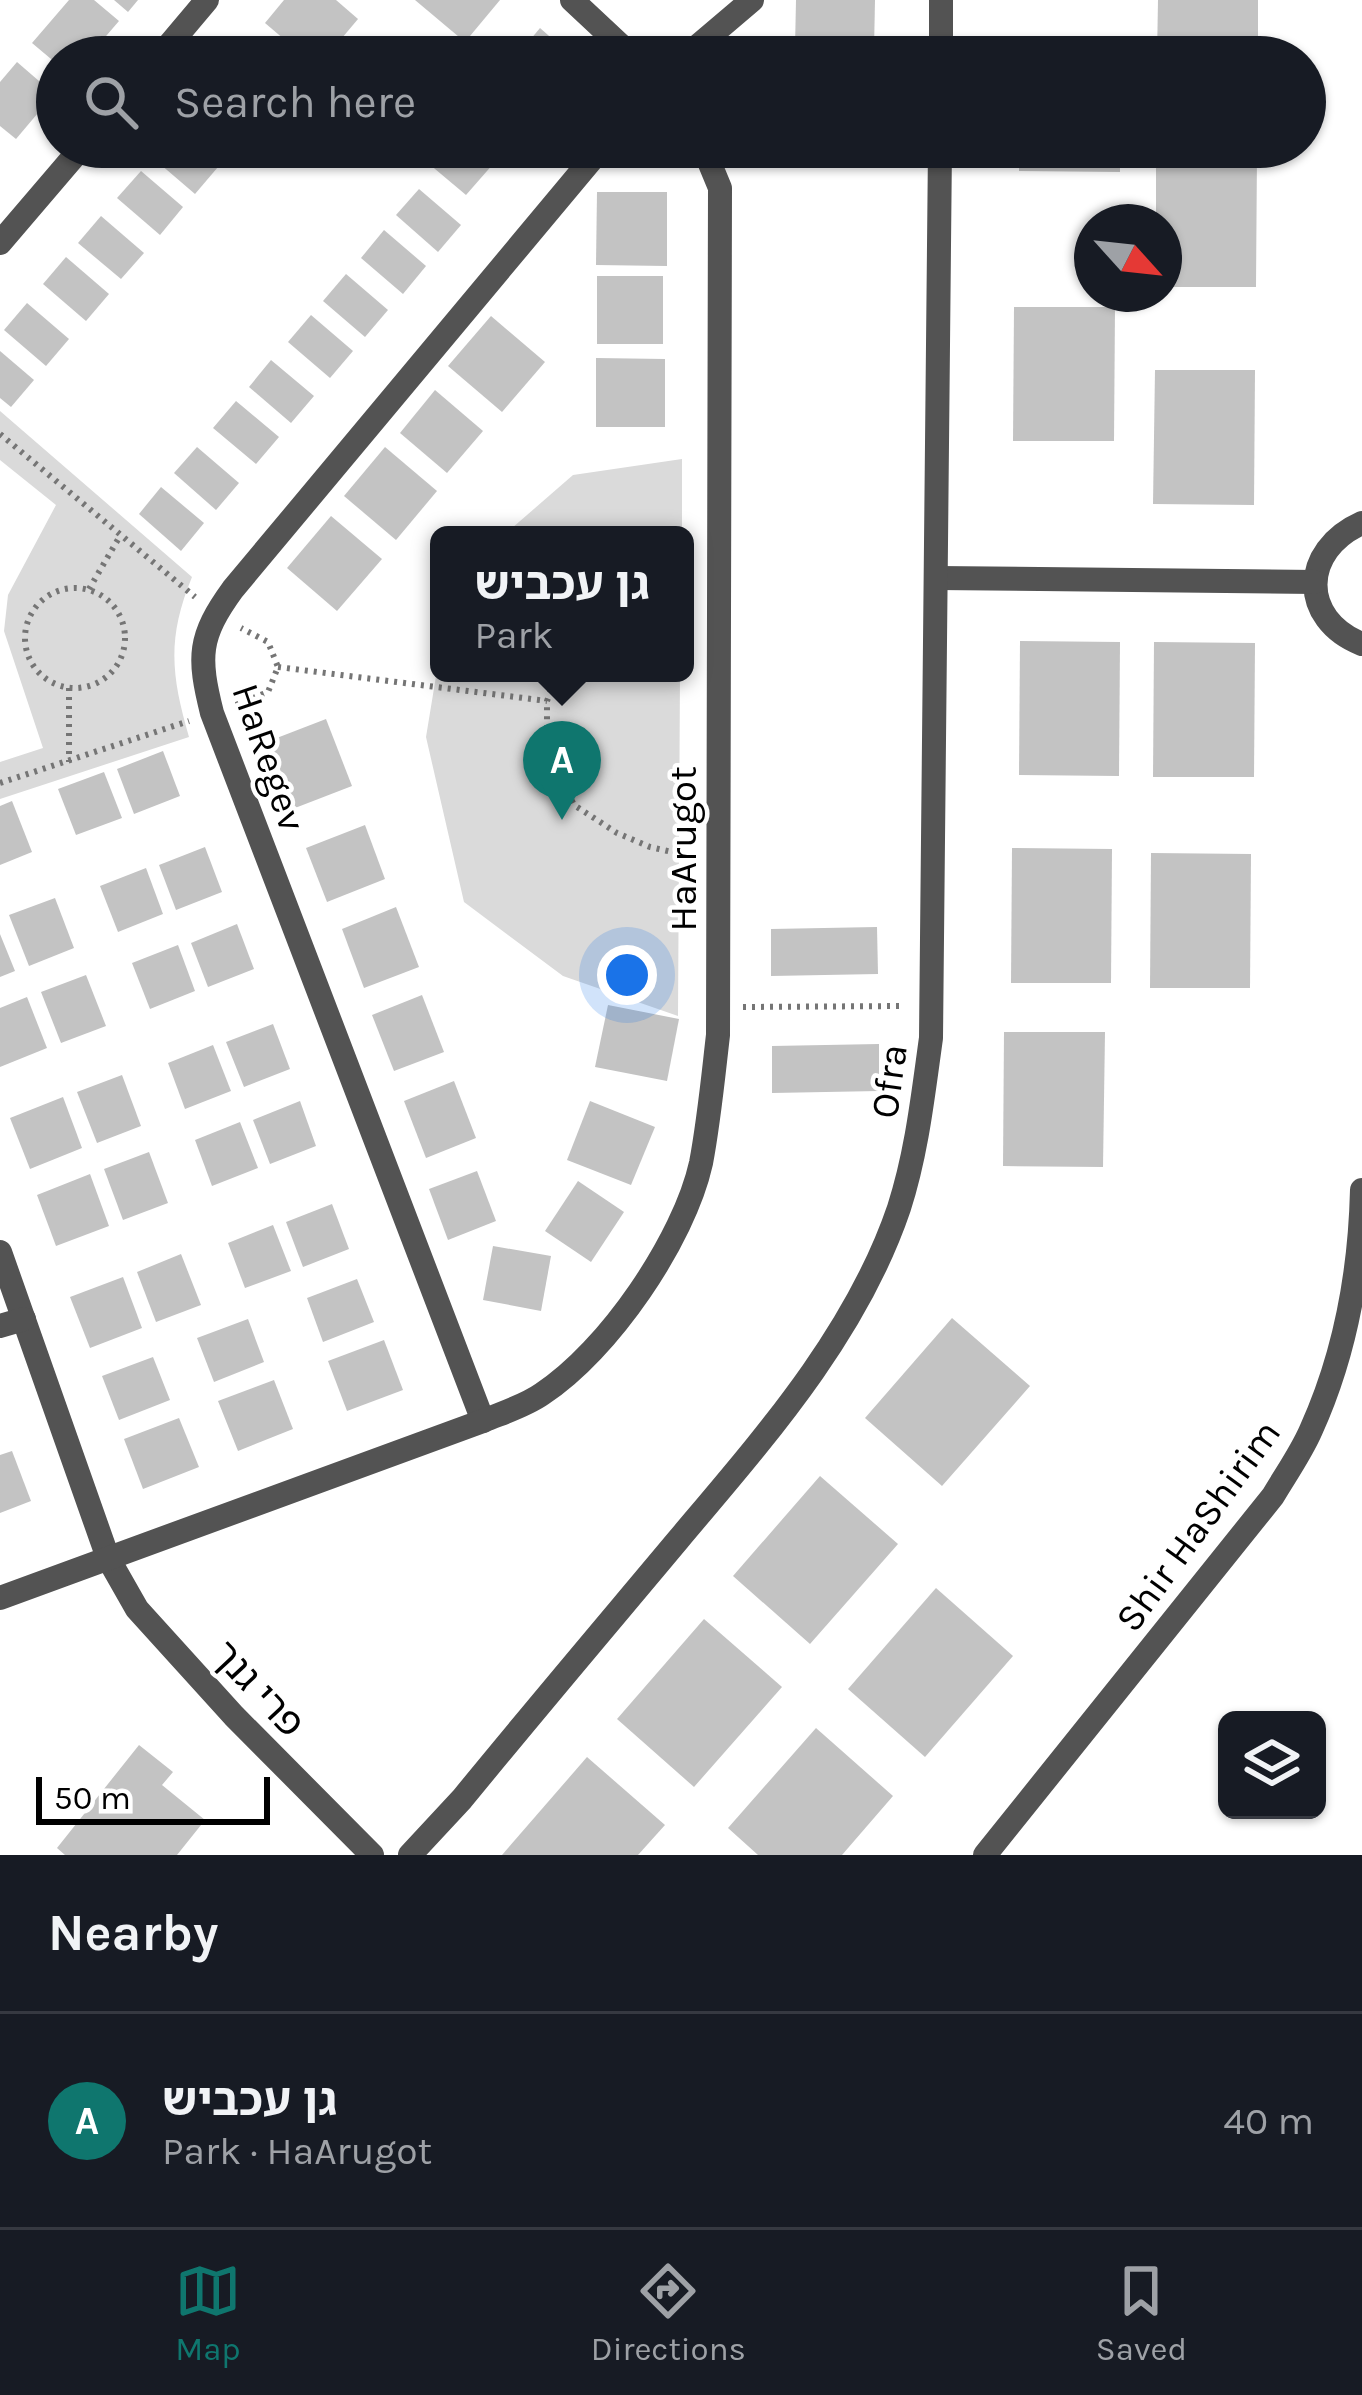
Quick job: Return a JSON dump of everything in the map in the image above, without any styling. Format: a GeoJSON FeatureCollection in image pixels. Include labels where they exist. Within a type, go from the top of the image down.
{"type":"FeatureCollection","features":[{"type":"Feature","properties":{"kind":"street"},"geometry":{"type":"LineString","coordinates":[[176,36],[207,0]]}},
{"type":"Feature","properties":{"kind":"street"},"geometry":{"type":"LineString","coordinates":[[572,0],[611,36]]}},
{"type":"Feature","properties":{"kind":"street"},"geometry":{"type":"LineString","coordinates":[[710,36],[752,0]]}},
{"type":"Feature","properties":{"kind":"street"},"geometry":{"type":"LineString","coordinates":[[941,0],[941,36]]}},
{"type":"Feature","properties":{"kind":"street"},"geometry":{"type":"LineString","coordinates":[[0,243],[64,168]]}},
{"type":"Feature","properties":{"kind":"street","name":"HaRegev"},"geometry":{"type":"LineString","coordinates":[[483,1421],[212,713],[202,649],[215,614],[585,168]]}},
{"type":"Feature","properties":{"kind":"street","name":"HaArugot"},"geometry":{"type":"LineString","coordinates":[[0,1598],[540,1396],[573,1370],[628,1311],[672,1238],[700,1167],[718,1035],[720,188],[712,168]]}},
{"type":"Feature","properties":{"kind":"street","name":"Ofra"},"geometry":{"type":"LineString","coordinates":[[410,1855],[759,1444],[826,1354],[862,1292],[898,1210],[917,1138],[931,1038],[940,168]]}},
{"type":"Feature","properties":{"kind":"street"},"geometry":{"type":"LineString","coordinates":[[1362,523],[1331,542],[1319,561],[1315,582],[1319,606],[1330,626],[1362,644]]}},
{"type":"Feature","properties":{"kind":"street"},"geometry":{"type":"LineString","coordinates":[[937,578],[1315,582]]}},
{"type":"Feature","properties":{"kind":"street","name":"Shir HaShirim"},"geometry":{"type":"LineString","coordinates":[[985,1855],[1273,1496],[1311,1432],[1341,1346],[1360,1246],[1362,1190]]}},
{"type":"Feature","properties":{"kind":"street","name":"פרי גנך"},"geometry":{"type":"LineString","coordinates":[[0,1252],[12,1322],[108,1558],[137,1609],[234,1716],[372,1855]]}},
{"type":"Feature","properties":{"kind":"path"},"geometry":{"type":"LineString","coordinates":[[0,434],[215,614],[268,642],[278,668],[268,692],[0,783]]}},
{"type":"Feature","properties":{"kind":"path"},"geometry":{"type":"LineString","coordinates":[[89,589],[120,536]]}},
{"type":"Feature","properties":{"kind":"path"},"geometry":{"type":"LineString","coordinates":[[89,589],[116,608],[125,639],[122,656],[114,670],[86,687],[52,683],[28,656],[28,620],[53,592],[89,589]]}},
{"type":"Feature","properties":{"kind":"path"},"geometry":{"type":"LineString","coordinates":[[278,668],[547,700]]}},
{"type":"Feature","properties":{"kind":"path"},"geometry":{"type":"LineString","coordinates":[[554,682],[547,700],[547,751],[574,805],[650,847],[717,862]]}},
{"type":"Feature","properties":{"kind":"path"},"geometry":{"type":"LineString","coordinates":[[69,688],[69,762]]}},
{"type":"Feature","properties":{"kind":"path"},"geometry":{"type":"LineString","coordinates":[[718,1007],[931,1006]]}},
{"type":"Feature","properties":{"kind":"shaded area"},"geometry":{"type":"Polygon","coordinates":[[[0,411],[192,577],[178,619],[174,657],[189,737],[0,799],[0,762],[43,748],[4,631],[8,595],[56,505],[0,460],[0,411]]]}},
{"type":"Feature","properties":{"kind":"shaded area"},"geometry":{"type":"Polygon","coordinates":[[[682,459],[682,526],[514,526],[573,475],[682,459]]]}},
{"type":"Feature","properties":{"kind":"shaded area"},"geometry":{"type":"Polygon","coordinates":[[[435,682],[680,682],[678,1016],[563,976],[464,902],[426,737],[435,682]]]}},
{"type":"Feature","properties":{"kind":"building"},"geometry":{"type":"Polygon","coordinates":[[[69,0],[94,0],[119,21],[106,36],[38,36],[69,0]]]}},
{"type":"Feature","properties":{"kind":"building"},"geometry":{"type":"Polygon","coordinates":[[[114,0],[138,0],[128,12],[114,0]]]}},
{"type":"Feature","properties":{"kind":"building"},"geometry":{"type":"Polygon","coordinates":[[[284,0],[336,0],[358,19],[344,36],[280,36],[265,23],[284,0]]]}},
{"type":"Feature","properties":{"kind":"building"},"geometry":{"type":"Polygon","coordinates":[[[415,0],[500,0],[470,36],[458,36],[415,0]]]}},
{"type":"Feature","properties":{"kind":"building"},"geometry":{"type":"Polygon","coordinates":[[[796,0],[875,0],[874,36],[795,36],[796,0]]]}},
{"type":"Feature","properties":{"kind":"building"},"geometry":{"type":"Polygon","coordinates":[[[1158,0],[1258,0],[1258,36],[1157,36],[1158,0]]]}},
{"type":"Feature","properties":{"kind":"building"},"geometry":{"type":"Polygon","coordinates":[[[17,62],[36,78],[36,115],[16,139],[0,126],[0,82],[17,62]]]}},
{"type":"Feature","properties":{"kind":"building"},"geometry":{"type":"Polygon","coordinates":[[[165,168],[217,168],[195,194],[165,168]]]}},
{"type":"Feature","properties":{"kind":"building"},"geometry":{"type":"Polygon","coordinates":[[[434,168],[490,168],[466,195],[434,168]]]}},
{"type":"Feature","properties":{"kind":"building"},"geometry":{"type":"Polygon","coordinates":[[[1019,168],[1120,168],[1120,172],[1019,168]]]}},
{"type":"Feature","properties":{"kind":"building"},"geometry":{"type":"Polygon","coordinates":[[[1156,168],[1257,168],[1256,287],[1182,287],[1182,204],[1156,204],[1156,168]]]}},
{"type":"Feature","properties":{"kind":"building"},"geometry":{"type":"Polygon","coordinates":[[[141,171],[183,207],[160,235],[117,198],[141,171]]]}},
{"type":"Feature","properties":{"kind":"building"},"geometry":{"type":"Polygon","coordinates":[[[419,189],[461,225],[438,252],[396,215],[419,189]]]}},
{"type":"Feature","properties":{"kind":"building"},"geometry":{"type":"Polygon","coordinates":[[[597,192],[667,192],[667,266],[596,265],[597,192]]]}},
{"type":"Feature","properties":{"kind":"building"},"geometry":{"type":"Polygon","coordinates":[[[101,216],[144,253],[121,279],[78,243],[101,216]]]}},
{"type":"Feature","properties":{"kind":"building"},"geometry":{"type":"Polygon","coordinates":[[[384,230],[426,266],[403,294],[361,258],[384,230]]]}},
{"type":"Feature","properties":{"kind":"building"},"geometry":{"type":"Polygon","coordinates":[[[66,257],[109,294],[86,321],[43,284],[66,257]]]}},
{"type":"Feature","properties":{"kind":"building"},"geometry":{"type":"Polygon","coordinates":[[[346,274],[388,310],[365,337],[323,301],[346,274]]]}},
{"type":"Feature","properties":{"kind":"building"},"geometry":{"type":"Polygon","coordinates":[[[597,276],[663,276],[663,344],[597,344],[597,276]]]}},
{"type":"Feature","properties":{"kind":"building"},"geometry":{"type":"Polygon","coordinates":[[[27,303],[69,339],[46,366],[4,330],[27,303]]]}},
{"type":"Feature","properties":{"kind":"building"},"geometry":{"type":"Polygon","coordinates":[[[1014,307],[1115,312],[1114,441],[1013,441],[1014,307]]]}},
{"type":"Feature","properties":{"kind":"building"},"geometry":{"type":"Polygon","coordinates":[[[311,315],[353,351],[330,378],[288,342],[311,315]]]}},
{"type":"Feature","properties":{"kind":"building"},"geometry":{"type":"Polygon","coordinates":[[[491,316],[545,362],[502,412],[448,366],[491,316]]]}},
{"type":"Feature","properties":{"kind":"building"},"geometry":{"type":"Polygon","coordinates":[[[0,351],[34,380],[11,407],[0,398],[0,351]]]}},
{"type":"Feature","properties":{"kind":"building"},"geometry":{"type":"Polygon","coordinates":[[[596,358],[665,359],[665,427],[596,427],[596,358]]]}},
{"type":"Feature","properties":{"kind":"building"},"geometry":{"type":"Polygon","coordinates":[[[271,360],[314,396],[291,423],[249,387],[271,360]]]}},
{"type":"Feature","properties":{"kind":"building"},"geometry":{"type":"Polygon","coordinates":[[[1155,370],[1255,370],[1254,505],[1153,504],[1155,370]]]}},
{"type":"Feature","properties":{"kind":"building"},"geometry":{"type":"Polygon","coordinates":[[[435,390],[483,431],[447,473],[400,433],[435,390]]]}},
{"type":"Feature","properties":{"kind":"building"},"geometry":{"type":"Polygon","coordinates":[[[236,401],[279,437],[256,464],[213,428],[236,401]]]}},
{"type":"Feature","properties":{"kind":"building"},"geometry":{"type":"Polygon","coordinates":[[[197,447],[239,483],[216,510],[174,473],[197,447]]]}},
{"type":"Feature","properties":{"kind":"building"},"geometry":{"type":"Polygon","coordinates":[[[385,447],[437,491],[396,540],[344,496],[385,447]]]}},
{"type":"Feature","properties":{"kind":"building"},"geometry":{"type":"Polygon","coordinates":[[[161,487],[204,523],[181,551],[139,514],[161,487]]]}},
{"type":"Feature","properties":{"kind":"building"},"geometry":{"type":"Polygon","coordinates":[[[331,516],[382,559],[337,611],[287,568],[331,516]]]}},
{"type":"Feature","properties":{"kind":"building"},"geometry":{"type":"Polygon","coordinates":[[[1020,641],[1120,642],[1119,776],[1019,775],[1020,641]]]}},
{"type":"Feature","properties":{"kind":"building"},"geometry":{"type":"Polygon","coordinates":[[[1154,642],[1255,643],[1254,777],[1153,777],[1154,642]]]}},
{"type":"Feature","properties":{"kind":"building"},"geometry":{"type":"Polygon","coordinates":[[[326,719],[352,786],[295,808],[269,741],[326,719]]]}},
{"type":"Feature","properties":{"kind":"building"},"geometry":{"type":"Polygon","coordinates":[[[163,751],[180,796],[134,814],[117,769],[163,751]]]}},
{"type":"Feature","properties":{"kind":"building"},"geometry":{"type":"Polygon","coordinates":[[[104,772],[122,818],[76,835],[58,789],[104,772]]]}},
{"type":"Feature","properties":{"kind":"building"},"geometry":{"type":"Polygon","coordinates":[[[12,801],[32,852],[0,865],[0,806],[12,801]]]}},
{"type":"Feature","properties":{"kind":"building"},"geometry":{"type":"Polygon","coordinates":[[[365,825],[385,879],[327,902],[306,848],[365,825]]]}},
{"type":"Feature","properties":{"kind":"building"},"geometry":{"type":"Polygon","coordinates":[[[205,847],[222,892],[176,910],[159,865],[205,847]]]}},
{"type":"Feature","properties":{"kind":"building"},"geometry":{"type":"Polygon","coordinates":[[[1012,848],[1112,849],[1111,983],[1011,983],[1012,848]]]}},
{"type":"Feature","properties":{"kind":"building"},"geometry":{"type":"Polygon","coordinates":[[[1151,853],[1251,854],[1250,988],[1150,988],[1151,853]]]}},
{"type":"Feature","properties":{"kind":"building"},"geometry":{"type":"Polygon","coordinates":[[[146,868],[163,914],[118,932],[100,886],[146,868]]]}},
{"type":"Feature","properties":{"kind":"building"},"geometry":{"type":"Polygon","coordinates":[[[55,898],[74,948],[29,966],[9,915],[55,898]]]}},
{"type":"Feature","properties":{"kind":"building"},"geometry":{"type":"Polygon","coordinates":[[[396,907],[419,967],[364,988],[342,929],[396,907]]]}},
{"type":"Feature","properties":{"kind":"building"},"geometry":{"type":"Polygon","coordinates":[[[237,924],[254,969],[208,987],[191,943],[237,924]]]}},
{"type":"Feature","properties":{"kind":"building"},"geometry":{"type":"Polygon","coordinates":[[[877,927],[878,974],[771,976],[771,929],[877,927]]]}},
{"type":"Feature","properties":{"kind":"building"},"geometry":{"type":"Polygon","coordinates":[[[0,934],[15,971],[0,977],[0,934]]]}},
{"type":"Feature","properties":{"kind":"building"},"geometry":{"type":"Polygon","coordinates":[[[178,945],[195,991],[150,1009],[132,963],[178,945]]]}},
{"type":"Feature","properties":{"kind":"building"},"geometry":{"type":"Polygon","coordinates":[[[86,975],[106,1026],[61,1043],[41,992],[86,975]]]}},
{"type":"Feature","properties":{"kind":"building"},"geometry":{"type":"Polygon","coordinates":[[[422,995],[444,1052],[394,1071],[372,1015],[422,995]]]}},
{"type":"Feature","properties":{"kind":"building"},"geometry":{"type":"Polygon","coordinates":[[[27,997],[47,1048],[0,1067],[0,1008],[27,997]]]}},
{"type":"Feature","properties":{"kind":"building"},"geometry":{"type":"Polygon","coordinates":[[[608,1005],[679,1019],[667,1081],[595,1067],[608,1005]]]}},
{"type":"Feature","properties":{"kind":"building"},"geometry":{"type":"Polygon","coordinates":[[[273,1024],[290,1069],[244,1087],[226,1042],[273,1024]]]}},
{"type":"Feature","properties":{"kind":"building"},"geometry":{"type":"Polygon","coordinates":[[[1004,1032],[1105,1032],[1103,1167],[1003,1166],[1004,1032]]]}},
{"type":"Feature","properties":{"kind":"building"},"geometry":{"type":"Polygon","coordinates":[[[879,1044],[879,1091],[772,1093],[772,1046],[879,1044]]]}},
{"type":"Feature","properties":{"kind":"building"},"geometry":{"type":"Polygon","coordinates":[[[213,1045],[231,1091],[185,1109],[168,1063],[213,1045]]]}},
{"type":"Feature","properties":{"kind":"building"},"geometry":{"type":"Polygon","coordinates":[[[122,1075],[141,1126],[97,1143],[77,1092],[122,1075]]]}},
{"type":"Feature","properties":{"kind":"building"},"geometry":{"type":"Polygon","coordinates":[[[454,1081],[476,1138],[426,1158],[404,1101],[454,1081]]]}},
{"type":"Feature","properties":{"kind":"building"},"geometry":{"type":"Polygon","coordinates":[[[63,1097],[82,1148],[30,1169],[10,1118],[63,1097]]]}},
{"type":"Feature","properties":{"kind":"building"},"geometry":{"type":"Polygon","coordinates":[[[300,1101],[316,1146],[270,1164],[253,1120],[300,1101]]]}},
{"type":"Feature","properties":{"kind":"building"},"geometry":{"type":"Polygon","coordinates":[[[590,1101],[655,1127],[631,1185],[567,1160],[590,1101]]]}},
{"type":"Feature","properties":{"kind":"building"},"geometry":{"type":"Polygon","coordinates":[[[240,1122],[258,1168],[212,1186],[195,1140],[240,1122]]]}},
{"type":"Feature","properties":{"kind":"building"},"geometry":{"type":"Polygon","coordinates":[[[149,1152],[168,1203],[123,1220],[104,1169],[149,1152]]]}},
{"type":"Feature","properties":{"kind":"building"},"geometry":{"type":"Polygon","coordinates":[[[477,1171],[496,1221],[448,1240],[429,1189],[477,1171]]]}},
{"type":"Feature","properties":{"kind":"building"},"geometry":{"type":"Polygon","coordinates":[[[90,1174],[109,1226],[56,1246],[37,1195],[90,1174]]]}},
{"type":"Feature","properties":{"kind":"building"},"geometry":{"type":"Polygon","coordinates":[[[578,1181],[624,1212],[591,1262],[545,1231],[578,1181]]]}},
{"type":"Feature","properties":{"kind":"building"},"geometry":{"type":"Polygon","coordinates":[[[332,1204],[349,1249],[303,1267],[286,1222],[332,1204]]]}},
{"type":"Feature","properties":{"kind":"building"},"geometry":{"type":"Polygon","coordinates":[[[273,1225],[291,1271],[245,1288],[228,1243],[273,1225]]]}},
{"type":"Feature","properties":{"kind":"building"},"geometry":{"type":"Polygon","coordinates":[[[493,1246],[551,1256],[541,1311],[483,1300],[493,1246]]]}},
{"type":"Feature","properties":{"kind":"building"},"geometry":{"type":"Polygon","coordinates":[[[181,1254],[201,1305],[156,1322],[137,1272],[181,1254]]]}},
{"type":"Feature","properties":{"kind":"building"},"geometry":{"type":"Polygon","coordinates":[[[123,1277],[142,1328],[90,1348],[70,1297],[123,1277]]]}},
{"type":"Feature","properties":{"kind":"building"},"geometry":{"type":"Polygon","coordinates":[[[357,1279],[374,1322],[323,1342],[307,1298],[357,1279]]]}},
{"type":"Feature","properties":{"kind":"building"},"geometry":{"type":"Polygon","coordinates":[[[952,1318],[1030,1386],[942,1486],[865,1418],[952,1318]]]}},
{"type":"Feature","properties":{"kind":"building"},"geometry":{"type":"Polygon","coordinates":[[[248,1319],[264,1362],[214,1382],[197,1338],[248,1319]]]}},
{"type":"Feature","properties":{"kind":"building"},"geometry":{"type":"Polygon","coordinates":[[[384,1340],[403,1390],[347,1411],[328,1361],[384,1340]]]}},
{"type":"Feature","properties":{"kind":"building"},"geometry":{"type":"Polygon","coordinates":[[[153,1357],[170,1400],[119,1420],[102,1376],[153,1357]]]}},
{"type":"Feature","properties":{"kind":"building"},"geometry":{"type":"Polygon","coordinates":[[[274,1380],[293,1429],[238,1451],[218,1401],[274,1380]]]}},
{"type":"Feature","properties":{"kind":"building"},"geometry":{"type":"Polygon","coordinates":[[[179,1418],[199,1467],[143,1489],[124,1439],[179,1418]]]}},
{"type":"Feature","properties":{"kind":"building"},"geometry":{"type":"Polygon","coordinates":[[[12,1451],[31,1501],[0,1513],[0,1455],[12,1451]]]}},
{"type":"Feature","properties":{"kind":"building"},"geometry":{"type":"Polygon","coordinates":[[[820,1476],[898,1544],[810,1644],[733,1576],[820,1476]]]}},
{"type":"Feature","properties":{"kind":"building"},"geometry":{"type":"Polygon","coordinates":[[[936,1588],[1013,1656],[925,1757],[848,1689],[936,1588]]]}},
{"type":"Feature","properties":{"kind":"building"},"geometry":{"type":"Polygon","coordinates":[[[704,1619],[782,1687],[694,1787],[617,1719],[704,1619]]]}},
{"type":"Feature","properties":{"kind":"building"},"geometry":{"type":"Polygon","coordinates":[[[816,1728],[893,1796],[842,1855],[758,1855],[728,1828],[816,1728]]]}},
{"type":"Feature","properties":{"kind":"building"},"geometry":{"type":"Polygon","coordinates":[[[139,1745],[173,1772],[162,1785],[205,1820],[177,1855],[65,1855],[57,1848],[139,1745]]]}},
{"type":"Feature","properties":{"kind":"building"},"geometry":{"type":"Polygon","coordinates":[[[587,1757],[665,1825],[638,1855],[502,1855],[587,1757]]]}},
{"type":"Feature","properties":{"kind":"place","name":"גן עכביש"},"geometry":{"type":"Point","coordinates":[562,820]}}]}
